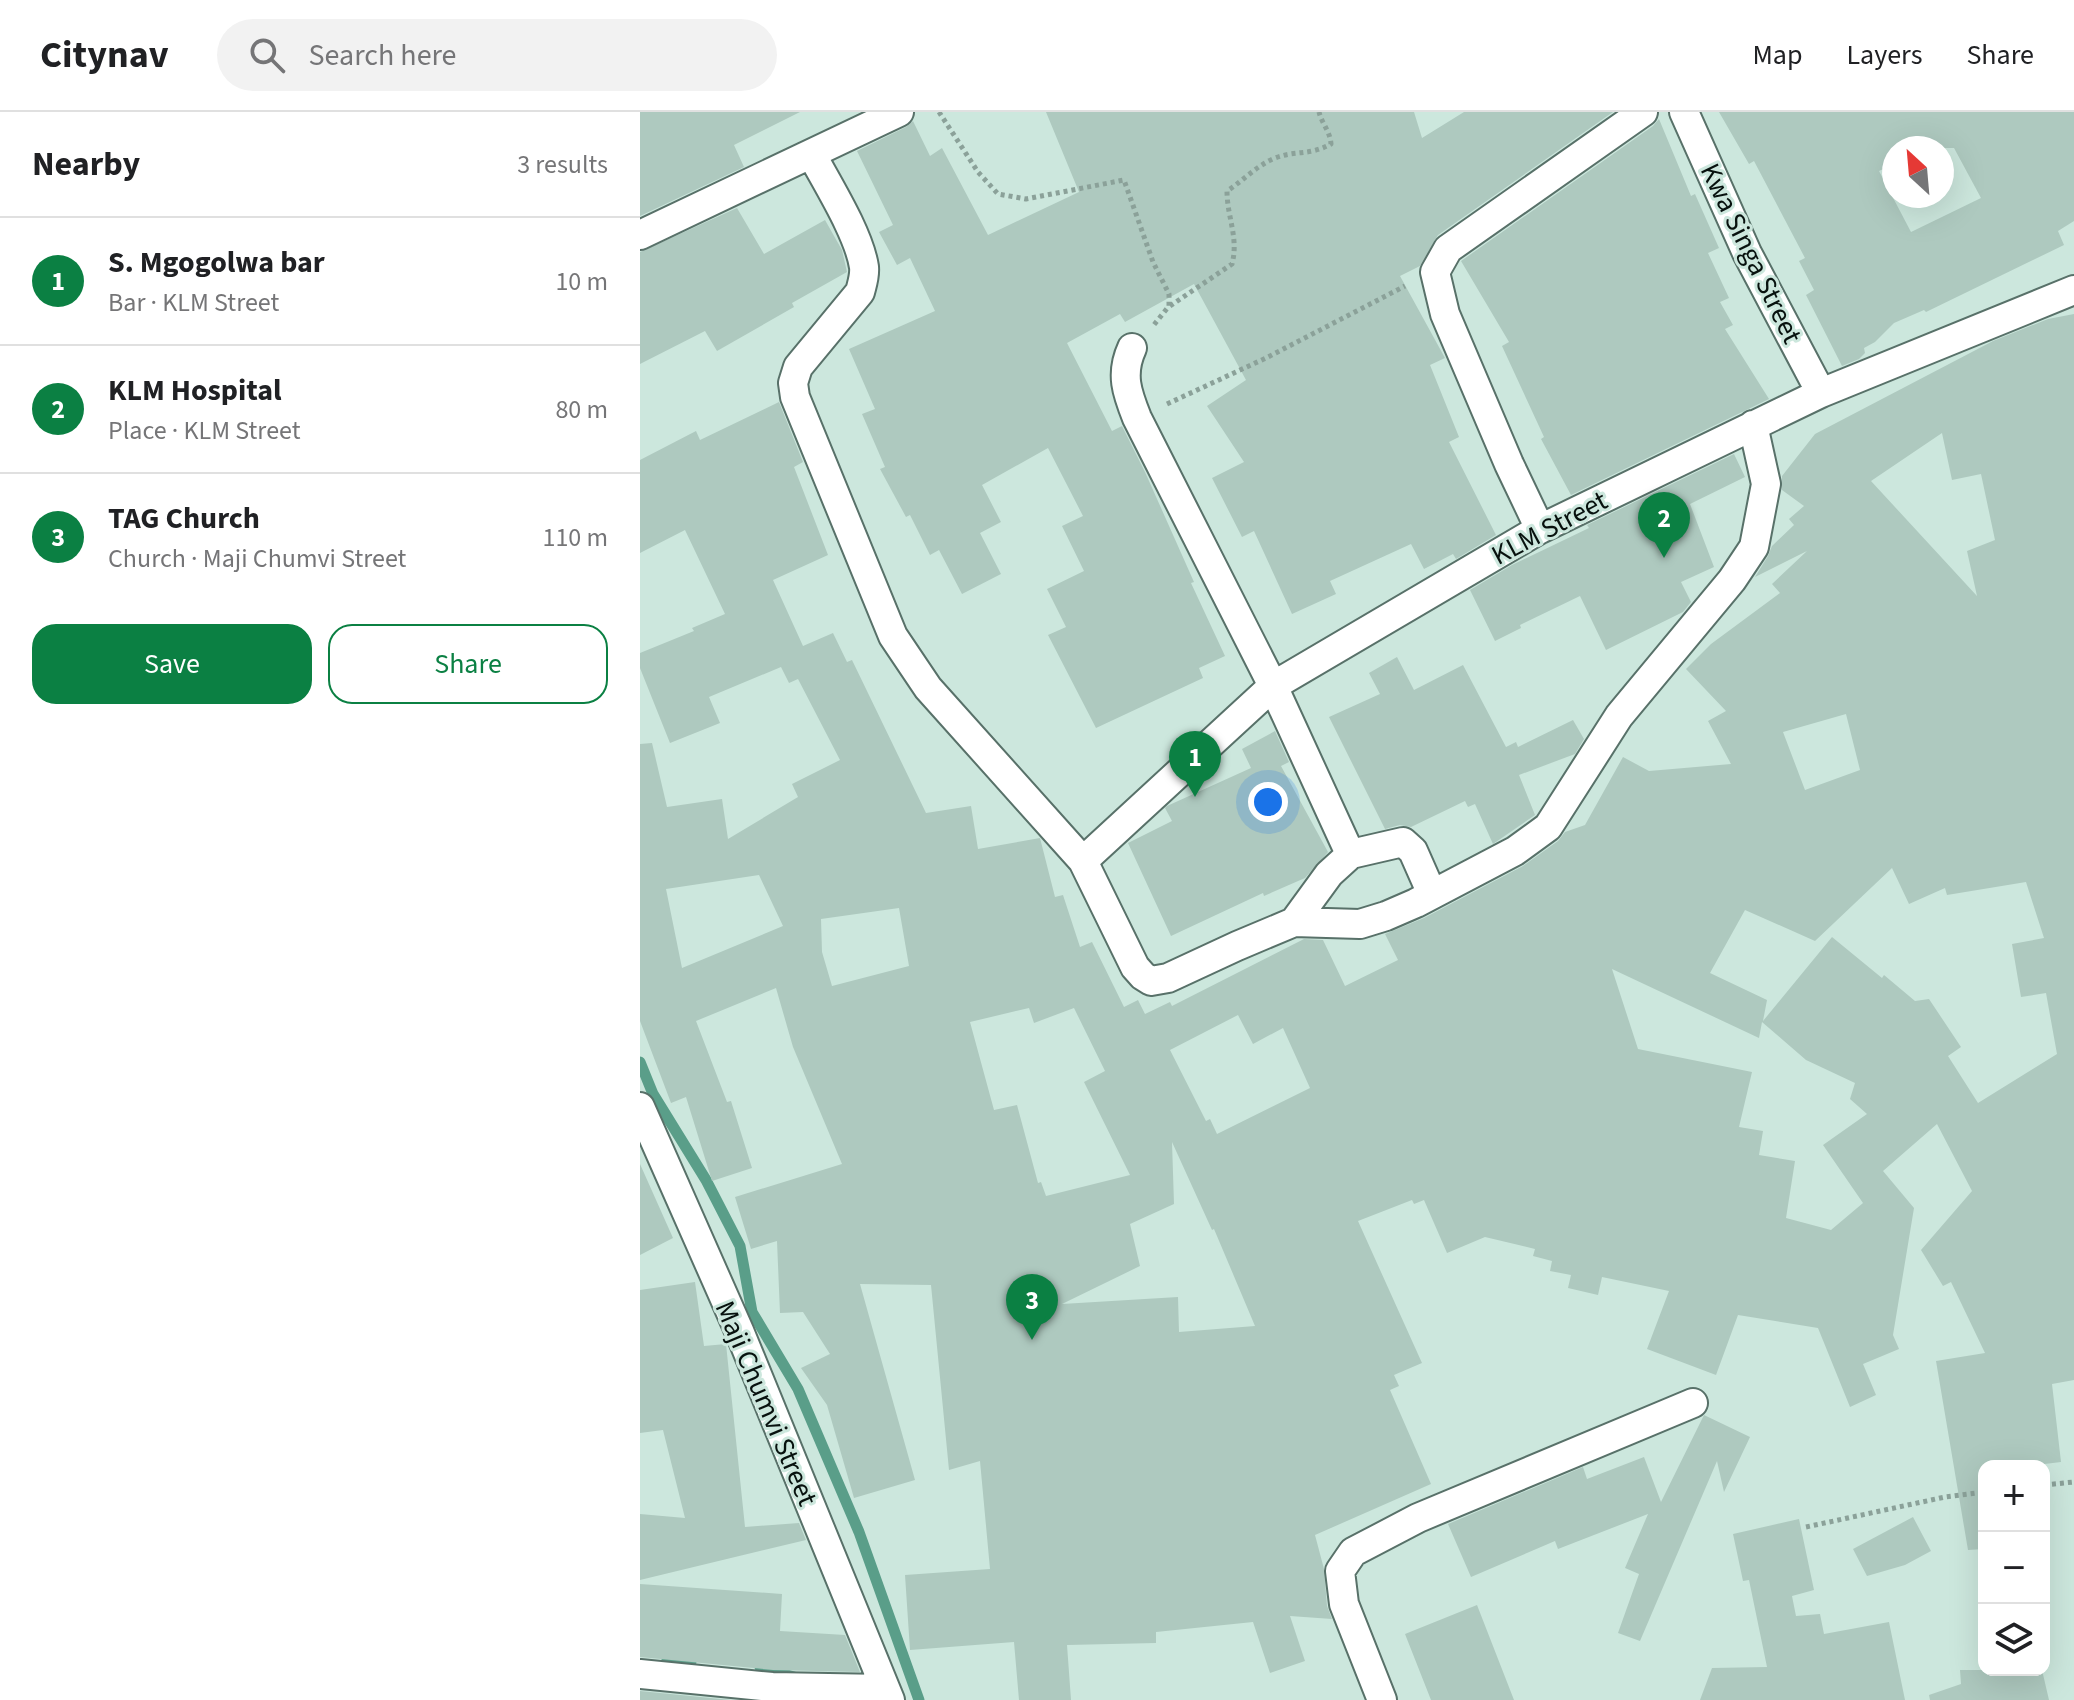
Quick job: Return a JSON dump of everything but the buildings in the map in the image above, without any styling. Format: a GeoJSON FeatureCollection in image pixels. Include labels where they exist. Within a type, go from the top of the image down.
{"type":"FeatureCollection","features":[{"type":"Feature","properties":{"kind":"street"},"geometry":{"type":"LineString","coordinates":[[640,235],[899,112]]}},
{"type":"Feature","properties":{"kind":"street"},"geometry":{"type":"LineString","coordinates":[[1540,529],[1445,314],[1435,272],[1448,249],[1643,112]]}},
{"type":"Feature","properties":{"kind":"street","name":"Kwa Singa Street"},"geometry":{"type":"LineString","coordinates":[[1684,112],[1747,253],[1821,393]]}},
{"type":"Feature","properties":{"kind":"street"},"geometry":{"type":"LineString","coordinates":[[812,155],[848,225],[864,265],[864,277],[860,292],[798,367],[793,383],[795,397],[893,636],[928,688],[1083,861],[1135,967],[1151,981],[1168,978],[1294,922],[1360,924],[1386,916],[1515,851],[1548,827],[1619,716],[1732,580],[1754,547],[1766,484],[1753,425]]}},
{"type":"Feature","properties":{"kind":"street","name":"KLM Street"},"geometry":{"type":"LineString","coordinates":[[1083,861],[1273,686],[1540,529],[1821,393],[2074,290]]}},
{"type":"Feature","properties":{"kind":"street"},"geometry":{"type":"LineString","coordinates":[[1132,348],[1125,363],[1125,389],[1137,418],[1273,686],[1351,854]]}},
{"type":"Feature","properties":{"kind":"street"},"geometry":{"type":"LineString","coordinates":[[1294,922],[1329,874],[1351,854],[1403,842],[1413,851],[1432,894]]}},
{"type":"Feature","properties":{"kind":"street","name":"Maji Chumvi Street"},"geometry":{"type":"LineString","coordinates":[[640,1107],[740,1333],[888,1694]]}},
{"type":"Feature","properties":{"kind":"street"},"geometry":{"type":"LineString","coordinates":[[1382,1700],[1344,1604],[1340,1571],[1353,1552],[1418,1518],[1693,1403]]}},
{"type":"Feature","properties":{"kind":"street"},"geometry":{"type":"LineString","coordinates":[[640,1674],[888,1694]]}},
{"type":"Feature","properties":{"kind":"path"},"geometry":{"type":"LineString","coordinates":[[939,112],[978,172],[998,194],[1026,199],[1124,180],[1153,262],[1169,294],[1169,306]]}},
{"type":"Feature","properties":{"kind":"path"},"geometry":{"type":"LineString","coordinates":[[1132,348],[1169,306],[1232,264],[1236,249],[1227,191],[1242,182],[1254,169],[1276,158],[1318,151],[1331,144],[1331,134],[1321,122],[1319,112]]}},
{"type":"Feature","properties":{"kind":"path"},"geometry":{"type":"LineString","coordinates":[[1137,418],[1266,358],[1435,272]]}},
{"type":"Feature","properties":{"kind":"path"},"geometry":{"type":"LineString","coordinates":[[2050,1484],[2074,1482]]}},
{"type":"Feature","properties":{"kind":"path"},"geometry":{"type":"LineString","coordinates":[[1806,1527],[1978,1493]]}},
{"type":"Feature","properties":{"kind":"waterway"},"geometry":{"type":"LineString","coordinates":[[640,1062],[653,1094],[706,1180],[740,1246],[752,1312],[798,1389],[859,1532],[919,1700]]}},
{"type":"Feature","properties":{"kind":"waterway"},"geometry":{"type":"LineString","coordinates":[[667,1660],[691,1662]]}},
{"type":"Feature","properties":{"kind":"waterway"},"geometry":{"type":"LineString","coordinates":[[760,1667],[797,1678]]}},
{"type":"Feature","properties":{"kind":"place","name":"KLM Hospital"},"geometry":{"type":"Point","coordinates":[1664,558]}},
{"type":"Feature","properties":{"kind":"place","name":"S. Mgogolwa bar"},"geometry":{"type":"Point","coordinates":[1195,797]}},
{"type":"Feature","properties":{"kind":"place","name":"TAG Church"},"geometry":{"type":"Point","coordinates":[1032,1340]}}]}
